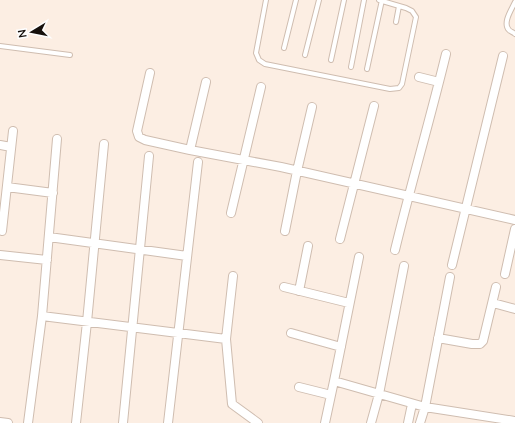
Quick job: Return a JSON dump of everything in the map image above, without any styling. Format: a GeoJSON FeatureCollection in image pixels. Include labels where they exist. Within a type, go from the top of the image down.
{"type":"FeatureCollection","features":[{"type":"Feature","properties":{"kind":"street"},"geometry":{"type":"LineString","coordinates":[[395,250],[446,54]]}},
{"type":"Feature","properties":{"kind":"street"},"geometry":{"type":"LineString","coordinates":[[452,265],[503,56]]}},
{"type":"Feature","properties":{"kind":"street"},"geometry":{"type":"LineString","coordinates":[[150,73],[137,131],[139,137],[145,140],[297,171],[515,220]]}},
{"type":"Feature","properties":{"kind":"street"},"geometry":{"type":"LineString","coordinates":[[419,76],[439,82]]}},
{"type":"Feature","properties":{"kind":"street"},"geometry":{"type":"LineString","coordinates":[[190,150],[206,82]]}},
{"type":"Feature","properties":{"kind":"street"},"geometry":{"type":"LineString","coordinates":[[231,213],[262,87]]}},
{"type":"Feature","properties":{"kind":"street"},"geometry":{"type":"LineString","coordinates":[[340,239],[374,106]]}},
{"type":"Feature","properties":{"kind":"street"},"geometry":{"type":"LineString","coordinates":[[285,231],[312,107]]}},
{"type":"Feature","properties":{"kind":"street"},"geometry":{"type":"LineString","coordinates":[[2,231],[4,191],[13,130]]}},
{"type":"Feature","properties":{"kind":"street"},"geometry":{"type":"LineString","coordinates":[[28,423],[42,316],[57,139]]}},
{"type":"Feature","properties":{"kind":"street"},"geometry":{"type":"LineString","coordinates":[[76,423],[104,144]]}},
{"type":"Feature","properties":{"kind":"street"},"geometry":{"type":"LineString","coordinates":[[0,145],[11,147]]}},
{"type":"Feature","properties":{"kind":"street"},"geometry":{"type":"LineString","coordinates":[[123,423],[149,156]]}},
{"type":"Feature","properties":{"kind":"street"},"geometry":{"type":"LineString","coordinates":[[168,423],[198,162]]}},
{"type":"Feature","properties":{"kind":"street"},"geometry":{"type":"LineString","coordinates":[[4,191],[53,193]]}},
{"type":"Feature","properties":{"kind":"street"},"geometry":{"type":"LineString","coordinates":[[505,274],[515,229]]}},
{"type":"Feature","properties":{"kind":"street"},"geometry":{"type":"LineString","coordinates":[[49,236],[187,256]]}},
{"type":"Feature","properties":{"kind":"street"},"geometry":{"type":"LineString","coordinates":[[298,291],[308,246]]}},
{"type":"Feature","properties":{"kind":"street"},"geometry":{"type":"LineString","coordinates":[[0,255],[47,260]]}},
{"type":"Feature","properties":{"kind":"street"},"geometry":{"type":"LineString","coordinates":[[325,423],[359,257]]}},
{"type":"Feature","properties":{"kind":"street"},"geometry":{"type":"LineString","coordinates":[[371,423],[379,394],[404,266]]}},
{"type":"Feature","properties":{"kind":"street"},"geometry":{"type":"LineString","coordinates":[[233,276],[226,339],[232,404],[258,423]]}},
{"type":"Feature","properties":{"kind":"street"},"geometry":{"type":"LineString","coordinates":[[420,423],[425,407],[450,276]]}},
{"type":"Feature","properties":{"kind":"street"},"geometry":{"type":"LineString","coordinates":[[284,288],[349,303]]}},
{"type":"Feature","properties":{"kind":"street"},"geometry":{"type":"LineString","coordinates":[[438,338],[480,344],[483,341],[496,288]]}},
{"type":"Feature","properties":{"kind":"street"},"geometry":{"type":"LineString","coordinates":[[493,303],[515,308]]}},
{"type":"Feature","properties":{"kind":"street"},"geometry":{"type":"LineString","coordinates":[[42,316],[226,339]]}},
{"type":"Feature","properties":{"kind":"street"},"geometry":{"type":"LineString","coordinates":[[290,333],[341,347]]}},
{"type":"Feature","properties":{"kind":"street"},"geometry":{"type":"LineString","coordinates":[[334,381],[425,407],[496,421],[515,421]]}},
{"type":"Feature","properties":{"kind":"street"},"geometry":{"type":"LineString","coordinates":[[299,387],[331,395]]}},
{"type":"Feature","properties":{"kind":"street"},"geometry":{"type":"LineString","coordinates":[[408,423],[412,404]]}},
{"type":"Feature","properties":{"kind":"street"},"geometry":{"type":"LineString","coordinates":[[0,422],[8,423]]}},
{"type":"Feature","properties":{"kind":"lane"},"geometry":{"type":"LineString","coordinates":[[266,0],[256,53],[259,60],[265,64],[390,89],[399,88],[402,84],[416,17],[412,11],[381,0],[367,69]]}},
{"type":"Feature","properties":{"kind":"lane"},"geometry":{"type":"LineString","coordinates":[[284,48],[296,0]]}},
{"type":"Feature","properties":{"kind":"lane"},"geometry":{"type":"LineString","coordinates":[[305,55],[319,0]]}},
{"type":"Feature","properties":{"kind":"lane"},"geometry":{"type":"LineString","coordinates":[[332,60],[344,0]]}},
{"type":"Feature","properties":{"kind":"lane"},"geometry":{"type":"LineString","coordinates":[[351,67],[364,0]]}},
{"type":"Feature","properties":{"kind":"lane"},"geometry":{"type":"LineString","coordinates":[[515,2],[506,24],[509,30],[515,34]]}},
{"type":"Feature","properties":{"kind":"lane"},"geometry":{"type":"LineString","coordinates":[[396,22],[399,6]]}},
{"type":"Feature","properties":{"kind":"lane"},"geometry":{"type":"LineString","coordinates":[[0,46],[70,55]]}}]}
